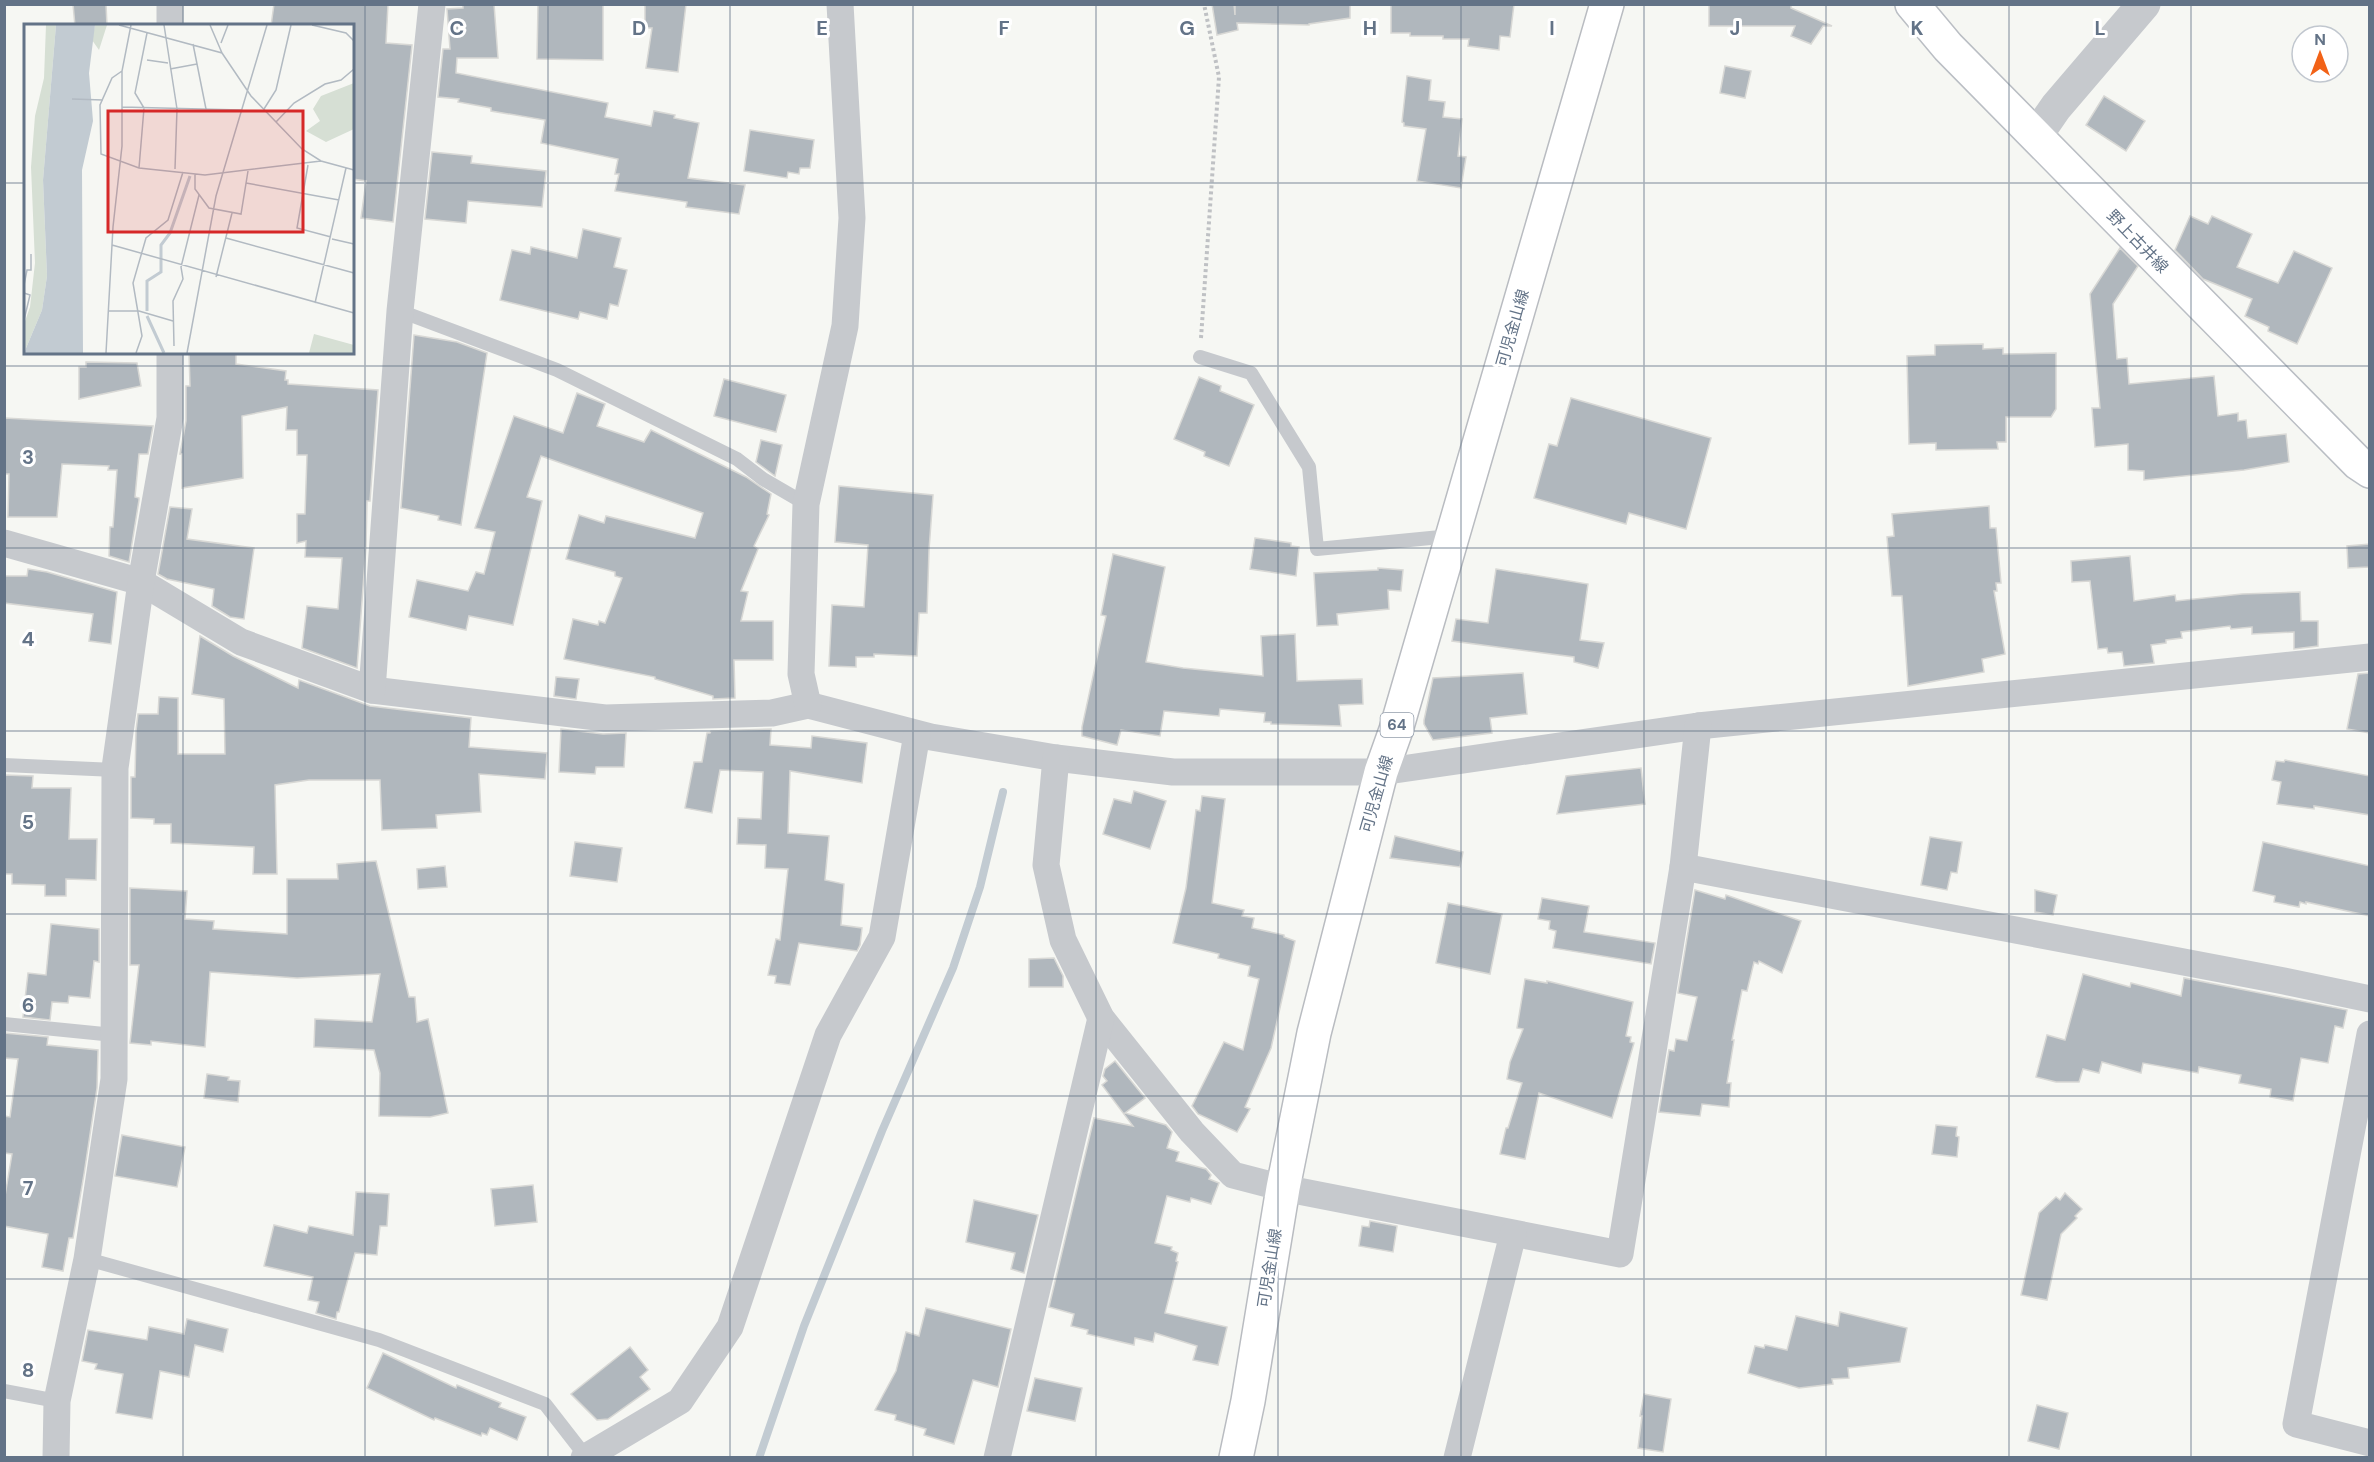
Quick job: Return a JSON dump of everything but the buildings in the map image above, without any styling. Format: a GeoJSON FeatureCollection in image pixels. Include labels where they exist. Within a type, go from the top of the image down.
{"type":"FeatureCollection","features":[{"type":"Feature","properties":{"kind":"main road","name":"可児金山線"},"geometry":{"type":"LineString","coordinates":[[1236,1458],[1248,1401],[1283,1188],[1314,1033],[1381,772],[1396,730],[1606,4]]}},
{"type":"Feature","properties":{"kind":"main road","name":"野上古井線"},"geometry":{"type":"LineString","coordinates":[[1912,4],[1948,47],[2208,313],[2358,463],[2370,471]]}},
{"type":"Feature","properties":{"kind":"street"},"geometry":{"type":"LineString","coordinates":[[170,4],[170,24]]}},
{"type":"Feature","properties":{"kind":"street"},"geometry":{"type":"LineString","coordinates":[[372,690],[400,311],[432,4]]}},
{"type":"Feature","properties":{"kind":"street"},"geometry":{"type":"LineString","coordinates":[[808,705],[801,674],[806,504],[845,326],[852,219],[840,4]]}},
{"type":"Feature","properties":{"kind":"street"},"geometry":{"type":"LineString","coordinates":[[2036,136],[2056,107],[2144,4]]}},
{"type":"Feature","properties":{"kind":"street"},"geometry":{"type":"LineString","coordinates":[[56,1458],[57,1401],[87,1259],[114,1080],[115,770],[141,582],[170,418],[170,354]]}},
{"type":"Feature","properties":{"kind":"street"},"geometry":{"type":"LineString","coordinates":[[4,543],[141,582],[241,642],[372,690],[605,718],[772,713],[808,705],[916,734],[1056,758],[1173,772],[1381,772],[1698,726],[2370,657]]}},
{"type":"Feature","properties":{"kind":"street"},"geometry":{"type":"LineString","coordinates":[[1056,758],[1046,865],[1063,940],[1101,1018],[1192,1132],[1233,1175],[1283,1188],[1620,1254],[1683,867],[1698,726]]}},
{"type":"Feature","properties":{"kind":"street"},"geometry":{"type":"LineString","coordinates":[[586,1457],[680,1401],[730,1328],[828,1035],[882,937],[916,734]]}},
{"type":"Feature","properties":{"kind":"street"},"geometry":{"type":"LineString","coordinates":[[1683,867],[2370,999]]}},
{"type":"Feature","properties":{"kind":"street"},"geometry":{"type":"LineString","coordinates":[[997,1458],[1101,1018]]}},
{"type":"Feature","properties":{"kind":"street"},"geometry":{"type":"LineString","coordinates":[[2370,1034],[2296,1424],[2370,1443]]}},
{"type":"Feature","properties":{"kind":"street"},"geometry":{"type":"LineString","coordinates":[[1457,1458],[1513,1233]]}},
{"type":"Feature","properties":{"kind":"lane"},"geometry":{"type":"LineString","coordinates":[[400,311],[557,370],[737,459],[763,479],[806,504]]}},
{"type":"Feature","properties":{"kind":"lane"},"geometry":{"type":"LineString","coordinates":[[1200,357],[1251,373],[1309,467],[1317,549],[1451,536]]}},
{"type":"Feature","properties":{"kind":"lane"},"geometry":{"type":"LineString","coordinates":[[4,765],[115,770]]}},
{"type":"Feature","properties":{"kind":"lane"},"geometry":{"type":"LineString","coordinates":[[4,1024],[114,1035]]}},
{"type":"Feature","properties":{"kind":"lane"},"geometry":{"type":"LineString","coordinates":[[87,1259],[379,1340],[545,1404],[586,1457]]}},
{"type":"Feature","properties":{"kind":"lane"},"geometry":{"type":"LineString","coordinates":[[4,1391],[57,1401]]}},
{"type":"Feature","properties":{"kind":"path"},"geometry":{"type":"LineString","coordinates":[[1200,357],[1219,77],[1204,4]]}},
{"type":"Feature","properties":{"kind":"waterway"},"geometry":{"type":"LineString","coordinates":[[759,1458],[804,1326],[882,1131],[953,968],[980,887],[1003,792]]}}]}
